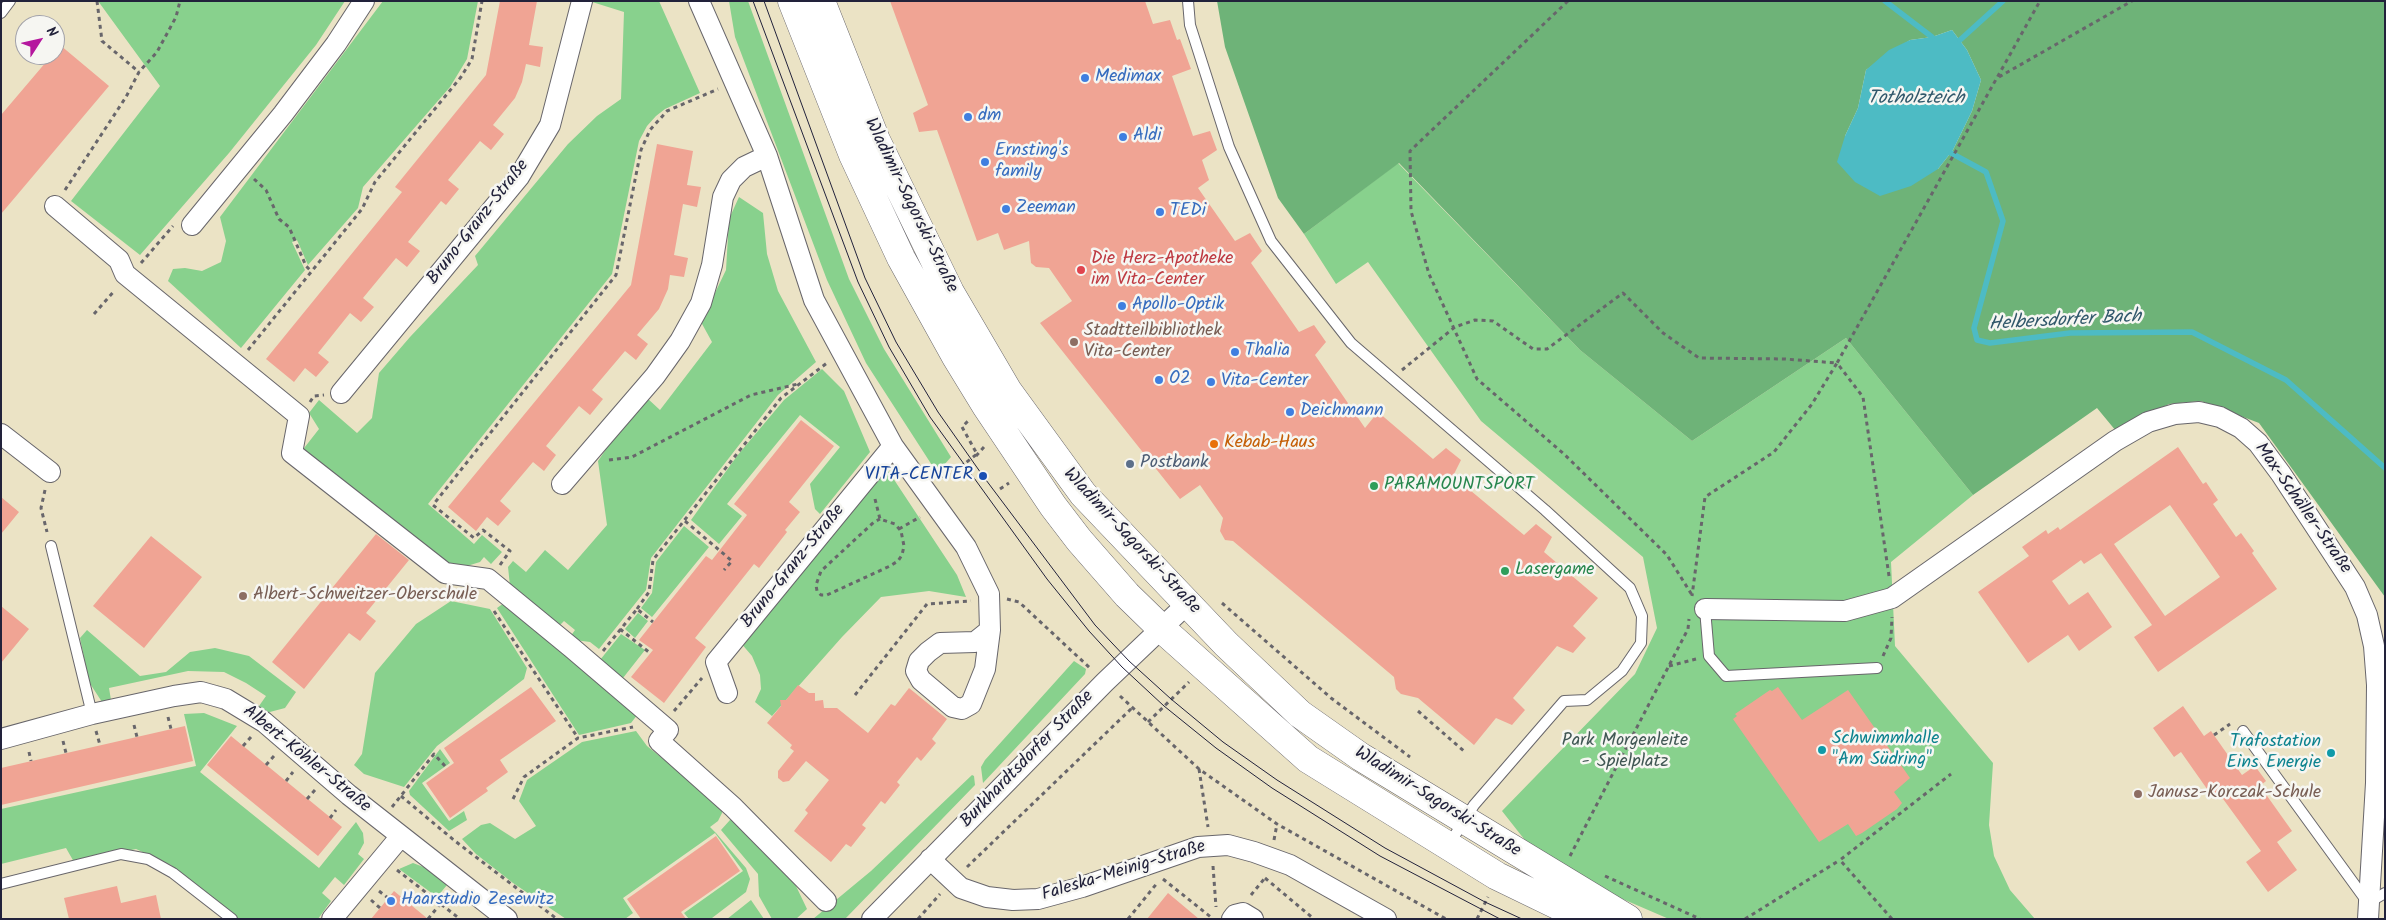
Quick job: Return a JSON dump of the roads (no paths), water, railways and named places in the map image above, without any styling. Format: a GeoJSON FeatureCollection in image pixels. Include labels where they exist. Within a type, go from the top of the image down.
{"type":"FeatureCollection","features":[{"type":"Feature","properties":{"kind":"main road","name":"Wladimir-Sagorski-Straße"},"geometry":{"type":"LineString","coordinates":[[792,1],[853,155],[901,258],[956,357],[1053,506],[1122,589],[1162,629],[1308,759],[1498,876],[1586,919]]}},
{"type":"Feature","properties":{"kind":"main road","name":"Wladimir-Sagorski-Straße"},"geometry":{"type":"LineString","coordinates":[[821,1],[876,140],[917,228],[950,292],[1008,392],[1083,494],[1226,644],[1300,714],[1361,757],[1628,919]]}},
{"type":"Feature","properties":{"kind":"street"},"geometry":{"type":"LineString","coordinates":[[192,225],[319,68],[364,1]]}},
{"type":"Feature","properties":{"kind":"street","name":"Bruno-Granz-Straße"},"geometry":{"type":"LineString","coordinates":[[341,393],[519,177],[550,125],[582,1]]}},
{"type":"Feature","properties":{"kind":"street"},"geometry":{"type":"LineString","coordinates":[[698,1],[767,156],[814,300],[894,446],[966,547],[989,597],[990,630]]}},
{"type":"Feature","properties":{"kind":"street"},"geometry":{"type":"LineString","coordinates":[[562,484],[655,376],[680,341],[701,303],[712,265],[723,197],[731,180],[744,167],[767,156]]}},
{"type":"Feature","properties":{"kind":"street"},"geometry":{"type":"LineString","coordinates":[[55,206],[119,260],[125,274],[299,416],[292,453],[444,573],[488,579],[592,665],[668,730],[659,741],[733,807],[826,901]]}},
{"type":"Feature","properties":{"kind":"street","name":"Max-Schäller-Straße"},"geometry":{"type":"LineString","coordinates":[[1694,605],[1845,611],[1892,598],[2115,441],[2148,422],[2175,414],[2199,412],[2220,416],[2241,428],[2263,451],[2356,587],[2367,615],[2374,646],[2377,685],[2374,905]]}},
{"type":"Feature","properties":{"kind":"street"},"geometry":{"type":"LineString","coordinates":[[1,434],[50,472]]}},
{"type":"Feature","properties":{"kind":"street","name":"Bruno-Granz-Straße"},"geometry":{"type":"LineString","coordinates":[[728,693],[716,662],[894,446]]}},
{"type":"Feature","properties":{"kind":"street","name":"Burkhardtsdorfer Straße"},"geometry":{"type":"LineString","coordinates":[[872,919],[1105,682],[1187,604]]}},
{"type":"Feature","properties":{"kind":"street","name":"Albert-Köhler-Straße"},"geometry":{"type":"LineString","coordinates":[[1,739],[92,714],[174,696],[201,692],[226,699],[264,722],[381,821],[507,919]]}},
{"type":"Feature","properties":{"kind":"street"},"geometry":{"type":"LineString","coordinates":[[332,919],[401,836]]}},
{"type":"Feature","properties":{"kind":"street","name":"Faleska-Meinig-Straße"},"geometry":{"type":"LineString","coordinates":[[930,859],[961,888],[987,897],[1013,900],[1038,899],[1082,887],[1164,857],[1211,845],[1236,847],[1290,865],[1378,917]]}},
{"type":"Feature","properties":{"kind":"street"},"geometry":{"type":"LineString","coordinates":[[1224,914],[1235,915],[1243,913],[1253,919]]}},
{"type":"Feature","properties":{"kind":"lane"},"geometry":{"type":"LineString","coordinates":[[1,13],[10,1]]}},
{"type":"Feature","properties":{"kind":"lane"},"geometry":{"type":"LineString","coordinates":[[1188,1],[1190,25],[1229,147],[1271,240],[1350,343],[1545,510],[1630,588],[1642,616],[1642,643],[1622,671],[1587,700],[1564,701],[1474,805],[1448,846]]}},
{"type":"Feature","properties":{"kind":"lane"},"geometry":{"type":"LineString","coordinates":[[51,546],[92,714]]}},
{"type":"Feature","properties":{"kind":"lane"},"geometry":{"type":"LineString","coordinates":[[1694,605],[1709,656],[1726,676],[1877,668]]}},
{"type":"Feature","properties":{"kind":"lane"},"geometry":{"type":"LineString","coordinates":[[2243,731],[2374,905]]}},
{"type":"Feature","properties":{"kind":"lane"},"geometry":{"type":"LineString","coordinates":[[1,884],[121,854],[148,859],[164,868],[232,919]]}},
{"type":"Feature","properties":{"kind":"water","name":"Totholzteich"},"geometry":{"type":"Polygon","coordinates":[[[1952,30],[1967,50],[1981,80],[1972,111],[1953,150],[1938,169],[1911,186],[1880,196],[1855,182],[1837,162],[1845,136],[1858,108],[1866,70],[1889,50],[1910,40],[1932,37],[1952,30]]]}},
{"type":"Feature","properties":{"kind":"waterway"},"geometry":{"type":"LineString","coordinates":[[1885,1],[1932,37]]}},
{"type":"Feature","properties":{"kind":"waterway","name":"Helbersdorfer Bach"},"geometry":{"type":"LineString","coordinates":[[1960,40],[2003,1]]}},
{"type":"Feature","properties":{"kind":"waterway","name":"Helbersdorfer Bach"},"geometry":{"type":"LineString","coordinates":[[1951,153],[1986,172],[2003,221],[1974,328],[1977,340],[1990,343],[2070,333],[2192,332],[2286,380],[2385,468]]}},
{"type":"Feature","properties":{"kind":"tram line"},"geometry":{"type":"LineString","coordinates":[[753,1],[858,282],[889,347],[930,417],[1047,579],[1089,631],[1122,667],[1164,706],[1216,748],[1272,788],[1380,856],[1500,919]]}},
{"type":"Feature","properties":{"kind":"tram line"},"geometry":{"type":"LineString","coordinates":[[764,1],[865,278],[896,342],[938,412],[983,476],[1095,625],[1129,661],[1171,699],[1223,742],[1277,780],[1385,848],[1485,902],[1522,919]]}},
{"type":"Feature","properties":{"kind":"place","name":"Medimax"},"geometry":{"type":"Point","coordinates":[1085,78]}},
{"type":"Feature","properties":{"kind":"place","name":"dm"},"geometry":{"type":"Point","coordinates":[968,117]}},
{"type":"Feature","properties":{"kind":"place","name":"Aldi"},"geometry":{"type":"Point","coordinates":[1123,137]}},
{"type":"Feature","properties":{"kind":"place","name":"Ernsting's family"},"geometry":{"type":"Point","coordinates":[985,162]}},
{"type":"Feature","properties":{"kind":"place","name":"Zeeman"},"geometry":{"type":"Point","coordinates":[1006,209]}},
{"type":"Feature","properties":{"kind":"place","name":"TEDi"},"geometry":{"type":"Point","coordinates":[1160,212]}},
{"type":"Feature","properties":{"kind":"place","name":"Die Herz-Apotheke im Vita-Center"},"geometry":{"type":"Point","coordinates":[1081,270]}},
{"type":"Feature","properties":{"kind":"place","name":"Apollo-Optik"},"geometry":{"type":"Point","coordinates":[1122,306]}},
{"type":"Feature","properties":{"kind":"place","name":"Stadtteilbibliothek Vita-Center"},"geometry":{"type":"Point","coordinates":[1074,342]}},
{"type":"Feature","properties":{"kind":"place","name":"Thalia"},"geometry":{"type":"Point","coordinates":[1235,352]}},
{"type":"Feature","properties":{"kind":"place","name":"O2"},"geometry":{"type":"Point","coordinates":[1159,380]}},
{"type":"Feature","properties":{"kind":"place","name":"Vita-Center"},"geometry":{"type":"Point","coordinates":[1211,382]}},
{"type":"Feature","properties":{"kind":"place","name":"Deichmann"},"geometry":{"type":"Point","coordinates":[1290,412]}},
{"type":"Feature","properties":{"kind":"place","name":"Kebab-Haus"},"geometry":{"type":"Point","coordinates":[1214,444]}},
{"type":"Feature","properties":{"kind":"place","name":"Postbank"},"geometry":{"type":"Point","coordinates":[1130,464]}},
{"type":"Feature","properties":{"kind":"place","name":"VITA-CENTER"},"geometry":{"type":"Point","coordinates":[983,476]}},
{"type":"Feature","properties":{"kind":"place","name":"PARAMOUNTSPORT"},"geometry":{"type":"Point","coordinates":[1374,486]}},
{"type":"Feature","properties":{"kind":"place","name":"Lasergame"},"geometry":{"type":"Point","coordinates":[1505,571]}},
{"type":"Feature","properties":{"kind":"place","name":"Albert-Schweitzer-Oberschule"},"geometry":{"type":"Point","coordinates":[243,596]}},
{"type":"Feature","properties":{"kind":"place","name":"Schwimmhalle \"Am Südring\""},"geometry":{"type":"Point","coordinates":[1822,750]}},
{"type":"Feature","properties":{"kind":"place","name":"Trafostation Eins Energie"},"geometry":{"type":"Point","coordinates":[2331,753]}},
{"type":"Feature","properties":{"kind":"place","name":"Janusz-Korczak-Schule"},"geometry":{"type":"Point","coordinates":[2138,794]}},
{"type":"Feature","properties":{"kind":"place","name":"Haarstudio Zesewitz"},"geometry":{"type":"Point","coordinates":[391,901]}},
{"type":"Feature","properties":{"kind":"park label","name":"Park Morgenleite - Spielplatz"},"geometry":{"type":"Point","coordinates":[1625,752]}}]}
